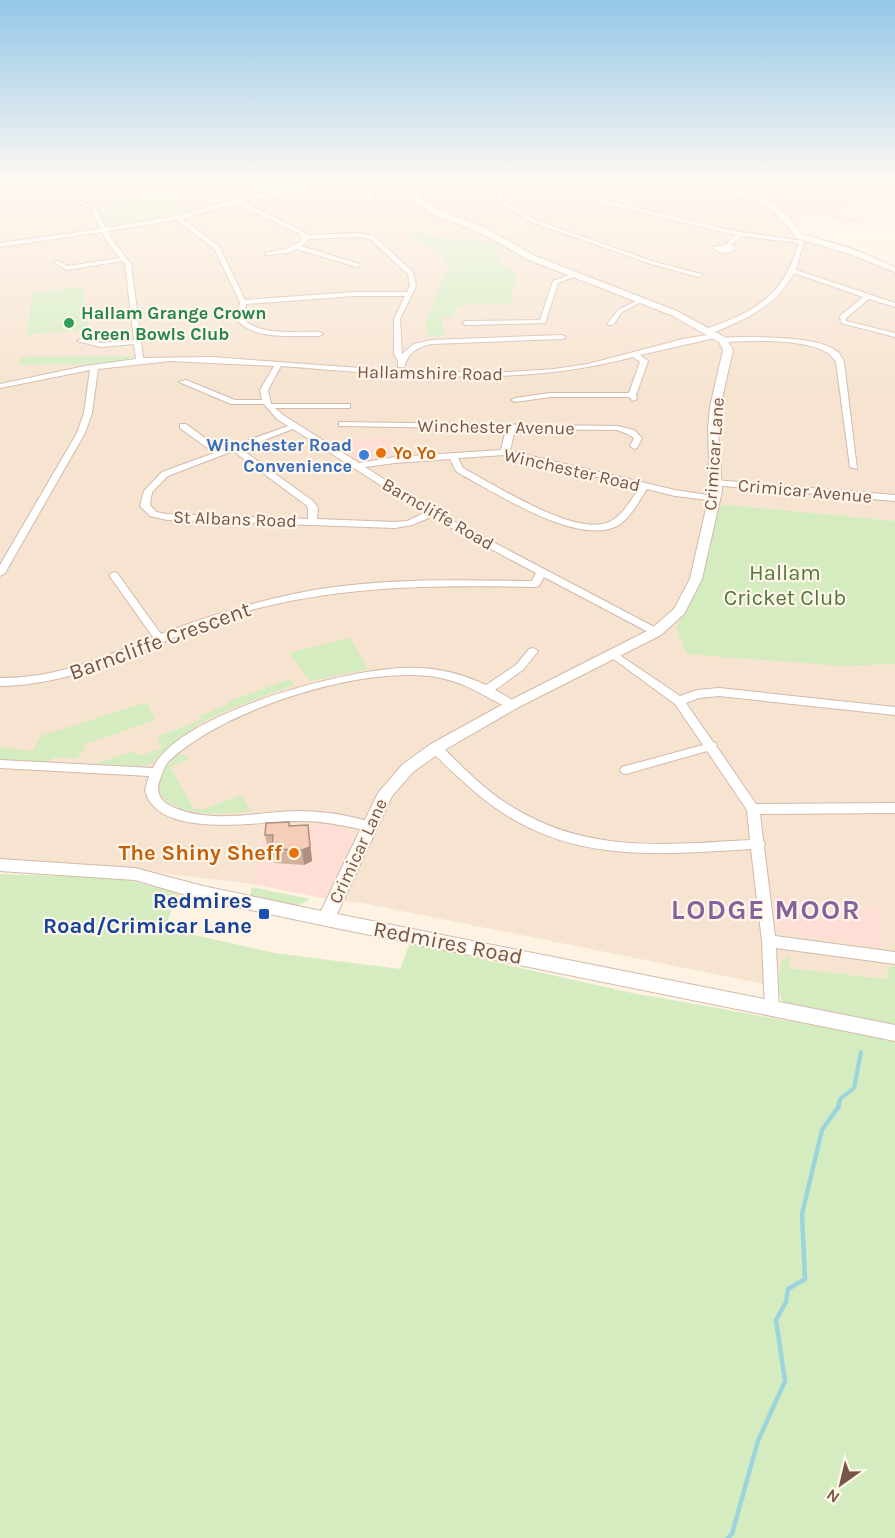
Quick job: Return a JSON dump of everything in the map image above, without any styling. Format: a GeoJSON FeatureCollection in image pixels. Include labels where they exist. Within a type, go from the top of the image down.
{"type":"FeatureCollection","features":[{"type":"Feature","properties":{"kind":"street"},"geometry":{"type":"LineString","coordinates":[[120,253],[129,267],[136,342],[140,360]]}},
{"type":"Feature","properties":{"kind":"street"},"geometry":{"type":"LineString","coordinates":[[218,253],[243,302],[240,320],[247,327],[265,331],[319,334]]}},
{"type":"Feature","properties":{"kind":"street"},"geometry":{"type":"LineString","coordinates":[[267,254],[272,253]]}},
{"type":"Feature","properties":{"kind":"street"},"geometry":{"type":"LineString","coordinates":[[317,253],[357,265]]}},
{"type":"Feature","properties":{"kind":"street"},"geometry":{"type":"LineString","coordinates":[[391,253],[413,275],[414,280],[410,294],[397,319],[402,354],[399,375]]}},
{"type":"Feature","properties":{"kind":"street"},"geometry":{"type":"LineString","coordinates":[[523,253],[642,300],[716,335],[801,343],[824,348],[836,354],[854,467]]}},
{"type":"Feature","properties":{"kind":"street"},"geometry":{"type":"LineString","coordinates":[[624,253],[699,275]]}},
{"type":"Feature","properties":{"kind":"street"},"geometry":{"type":"LineString","coordinates":[[716,335],[760,309],[782,290],[794,271],[800,253]]}},
{"type":"Feature","properties":{"kind":"street"},"geometry":{"type":"LineString","coordinates":[[854,253],[895,270]]}},
{"type":"Feature","properties":{"kind":"street"},"geometry":{"type":"LineString","coordinates":[[56,262],[67,268],[124,259]]}},
{"type":"Feature","properties":{"kind":"street"},"geometry":{"type":"LineString","coordinates":[[794,271],[867,297],[895,304]]}},
{"type":"Feature","properties":{"kind":"street"},"geometry":{"type":"LineString","coordinates":[[466,323],[543,322],[555,282],[574,275]]}},
{"type":"Feature","properties":{"kind":"street"},"geometry":{"type":"LineString","coordinates":[[243,302],[354,294],[410,294]]}},
{"type":"Feature","properties":{"kind":"street"},"geometry":{"type":"LineString","coordinates":[[867,297],[842,317],[847,324],[895,336]]}},
{"type":"Feature","properties":{"kind":"street"},"geometry":{"type":"LineString","coordinates":[[611,324],[620,311],[642,300]]}},
{"type":"Feature","properties":{"kind":"street","name":"Hallamshire Road"},"geometry":{"type":"LineString","coordinates":[[1,387],[140,360],[207,360],[399,375],[529,374],[568,369],[635,355],[670,343],[716,335]]}},
{"type":"Feature","properties":{"kind":"street","name":"Crimicar Lane"},"geometry":{"type":"LineString","coordinates":[[326,919],[369,826],[396,779],[436,748],[512,705],[656,632],[679,611],[696,579],[714,499],[715,407],[728,350],[716,335]]}},
{"type":"Feature","properties":{"kind":"street"},"geometry":{"type":"LineString","coordinates":[[402,354],[416,346],[432,342],[562,337]]}},
{"type":"Feature","properties":{"kind":"street"},"geometry":{"type":"LineString","coordinates":[[81,341],[101,345],[136,342]]}},
{"type":"Feature","properties":{"kind":"street"},"geometry":{"type":"LineString","coordinates":[[515,400],[550,395],[633,397],[644,361],[635,355]]}},
{"type":"Feature","properties":{"kind":"street"},"geometry":{"type":"LineString","coordinates":[[267,404],[265,383],[278,365]]}},
{"type":"Feature","properties":{"kind":"street"},"geometry":{"type":"LineString","coordinates":[[0,573],[81,433],[88,413],[94,368]]}},
{"type":"Feature","properties":{"kind":"street"},"geometry":{"type":"LineString","coordinates":[[186,386],[234,402],[347,406]]}},
{"type":"Feature","properties":{"kind":"street","name":"Barncliffe Road"},"geometry":{"type":"LineString","coordinates":[[267,404],[294,426],[431,513],[656,632]]}},
{"type":"Feature","properties":{"kind":"street","name":"Winchester Avenue"},"geometry":{"type":"LineString","coordinates":[[342,424],[618,429],[631,432],[638,438],[634,446]]}},
{"type":"Feature","properties":{"kind":"street"},"geometry":{"type":"LineString","coordinates":[[183,426],[220,453]]}},
{"type":"Feature","properties":{"kind":"street","name":"St Albans Road"},"geometry":{"type":"LineString","coordinates":[[294,426],[160,477],[145,500],[147,510],[167,517],[403,524],[431,513]]}},
{"type":"Feature","properties":{"kind":"street"},"geometry":{"type":"LineString","coordinates":[[505,452],[511,427]]}},
{"type":"Feature","properties":{"kind":"street"},"geometry":{"type":"LineString","coordinates":[[234,448],[310,503],[314,508],[312,522]]}},
{"type":"Feature","properties":{"kind":"street","name":"Winchester Road"},"geometry":{"type":"LineString","coordinates":[[357,466],[452,455],[505,452],[645,486],[714,499]]}},
{"type":"Feature","properties":{"kind":"street"},"geometry":{"type":"LineString","coordinates":[[452,455],[459,469],[465,473],[575,527],[598,528],[612,525],[621,518],[645,486]]}},
{"type":"Feature","properties":{"kind":"street","name":"Crimicar Avenue"},"geometry":{"type":"LineString","coordinates":[[715,483],[895,498]]}},
{"type":"Feature","properties":{"kind":"street"},"geometry":{"type":"LineString","coordinates":[[535,584],[542,571]]}},
{"type":"Feature","properties":{"kind":"street"},"geometry":{"type":"LineString","coordinates":[[114,575],[159,638]]}},
{"type":"Feature","properties":{"kind":"street","name":"Barncliffe Crescent"},"geometry":{"type":"LineString","coordinates":[[0,682],[38,681],[69,674],[117,658],[159,638],[253,607],[342,589],[419,583],[568,585]]}},
{"type":"Feature","properties":{"kind":"street"},"geometry":{"type":"LineString","coordinates":[[489,689],[520,667],[533,651]]}},
{"type":"Feature","properties":{"kind":"street"},"geometry":{"type":"LineString","coordinates":[[612,653],[679,701],[753,809],[769,941],[772,1009]]}},
{"type":"Feature","properties":{"kind":"street"},"geometry":{"type":"LineString","coordinates":[[369,826],[314,816],[219,819],[185,817],[157,803],[150,789],[154,772],[171,753],[208,727],[274,699],[346,678],[386,672],[415,671],[462,679],[489,689],[512,705]]}},
{"type":"Feature","properties":{"kind":"street"},"geometry":{"type":"LineString","coordinates":[[679,701],[697,694],[719,692],[895,711]]}},
{"type":"Feature","properties":{"kind":"street"},"geometry":{"type":"LineString","coordinates":[[626,770],[712,746]]}},
{"type":"Feature","properties":{"kind":"street"},"geometry":{"type":"LineString","coordinates":[[436,748],[499,805],[530,825],[572,841],[592,846],[641,850],[759,844]]}},
{"type":"Feature","properties":{"kind":"street"},"geometry":{"type":"LineString","coordinates":[[0,764],[154,772]]}},
{"type":"Feature","properties":{"kind":"street"},"geometry":{"type":"LineString","coordinates":[[753,809],[895,808]]}},
{"type":"Feature","properties":{"kind":"street","name":"Redmires Road"},"geometry":{"type":"LineString","coordinates":[[0,865],[135,874],[203,893],[326,919],[895,1033]]}},
{"type":"Feature","properties":{"kind":"street"},"geometry":{"type":"LineString","coordinates":[[769,941],[895,958]]}},
{"type":"Feature","properties":{"kind":"shaded area"},"geometry":{"type":"Polygon","coordinates":[[[0,253],[865,253],[869,257],[895,268],[895,521],[718,504],[699,587],[676,628],[843,666],[895,664],[895,966],[888,967],[888,979],[789,968],[788,956],[781,961],[779,990],[760,983],[362,903],[328,899],[265,824],[252,884],[93,865],[0,861],[0,253]]]}},
{"type":"Feature","properties":{"kind":"shaded area"},"geometry":{"type":"Polygon","coordinates":[[[362,438],[393,438],[400,460],[357,466],[330,449],[362,438]]]}},
{"type":"Feature","properties":{"kind":"shaded area"},"geometry":{"type":"Polygon","coordinates":[[[265,824],[341,826],[349,830],[353,836],[328,899],[252,884],[265,824]]]}},
{"type":"Feature","properties":{"kind":"shaded area"},"geometry":{"type":"Polygon","coordinates":[[[770,895],[879,910],[883,949],[774,930],[770,895]]]}},
{"type":"Feature","properties":{"kind":"green space"},"geometry":{"type":"Polygon","coordinates":[[[439,253],[498,253],[500,263],[517,274],[510,304],[477,303],[457,307],[452,316],[442,319],[445,336],[429,337],[425,323],[449,272],[444,258],[439,253]]]}},
{"type":"Feature","properties":{"kind":"green space"},"geometry":{"type":"Polygon","coordinates":[[[81,287],[87,307],[88,329],[27,335],[32,293],[81,287]]]}},
{"type":"Feature","properties":{"kind":"green space"},"geometry":{"type":"Polygon","coordinates":[[[133,356],[131,360],[106,364],[18,365],[20,357],[133,356]]]}},
{"type":"Feature","properties":{"kind":"green space","name":"Hallam Cricket Club"},"geometry":{"type":"Polygon","coordinates":[[[718,504],[895,521],[895,664],[843,666],[687,654],[676,628],[699,587],[718,504]]]}},
{"type":"Feature","properties":{"kind":"green space"},"geometry":{"type":"Polygon","coordinates":[[[350,638],[368,669],[310,681],[289,653],[350,638]]]}},
{"type":"Feature","properties":{"kind":"green space"},"geometry":{"type":"Polygon","coordinates":[[[290,679],[294,685],[200,723],[151,764],[142,766],[94,764],[134,751],[139,756],[162,748],[157,737],[201,720],[200,716],[228,704],[227,702],[290,679]]]}},
{"type":"Feature","properties":{"kind":"green space"},"geometry":{"type":"Polygon","coordinates":[[[147,702],[155,720],[83,745],[84,752],[78,755],[79,758],[52,758],[47,765],[0,760],[0,747],[33,751],[41,736],[147,702]]]}},
{"type":"Feature","properties":{"kind":"green space"},"geometry":{"type":"Polygon","coordinates":[[[180,753],[189,759],[170,767],[194,809],[204,809],[241,795],[251,812],[200,813],[176,806],[166,800],[157,790],[158,784],[165,770],[180,753]]]}},
{"type":"Feature","properties":{"kind":"green space"},"geometry":{"type":"Polygon","coordinates":[[[0,874],[119,878],[180,893],[164,928],[274,953],[400,969],[410,943],[627,992],[895,1040],[895,1538],[0,1538],[0,874]]]}},
{"type":"Feature","properties":{"kind":"green space"},"geometry":{"type":"Polygon","coordinates":[[[251,887],[310,899],[297,907],[251,896],[251,887]]]}},
{"type":"Feature","properties":{"kind":"green space"},"geometry":{"type":"Polygon","coordinates":[[[789,956],[789,968],[887,979],[888,967],[895,966],[895,1033],[786,1006],[780,996],[779,978],[781,961],[789,956]]]}},
{"type":"Feature","properties":{"kind":"building"},"geometry":{"type":"Polygon","coordinates":[[[289,822],[289,826],[308,825],[310,847],[302,850],[272,849],[273,835],[265,835],[266,823],[289,822]]]}},
{"type":"Feature","properties":{"kind":"waterway"},"geometry":{"type":"LineString","coordinates":[[838,1107],[840,1099],[854,1088],[861,1052]]}},
{"type":"Feature","properties":{"kind":"waterway"},"geometry":{"type":"LineString","coordinates":[[728,1538],[732,1534],[758,1441],[785,1381],[776,1320],[786,1302],[788,1289],[805,1279],[802,1214],[822,1130],[838,1107]]}},
{"type":"Feature","properties":{"kind":"place","name":"Hallam Grange Crown Green Bowls Club"},"geometry":{"type":"Point","coordinates":[69,323]}},
{"type":"Feature","properties":{"kind":"place","name":"Yo Yo"},"geometry":{"type":"Point","coordinates":[381,453]}},
{"type":"Feature","properties":{"kind":"place","name":"Winchester Road Convenience"},"geometry":{"type":"Point","coordinates":[364,455]}},
{"type":"Feature","properties":{"kind":"place","name":"The Shiny Sheff"},"geometry":{"type":"Point","coordinates":[294,853]}},
{"type":"Feature","properties":{"kind":"place","name":"Redmires Road/Crimicar Lane"},"geometry":{"type":"Point","coordinates":[264,914]}},
{"type":"Feature","properties":{"kind":"district","name":"LODGE MOOR"},"geometry":{"type":"Point","coordinates":[766,909]}}]}
